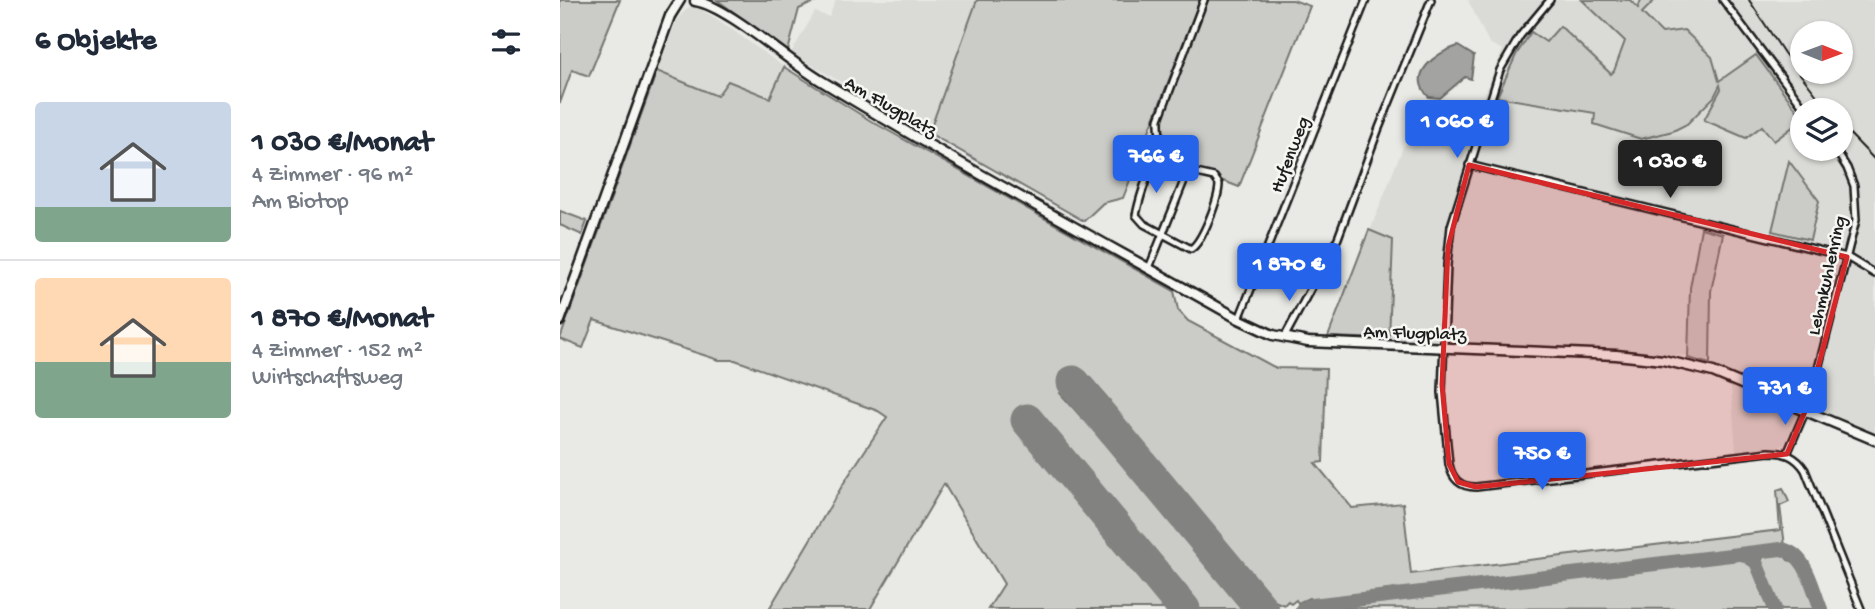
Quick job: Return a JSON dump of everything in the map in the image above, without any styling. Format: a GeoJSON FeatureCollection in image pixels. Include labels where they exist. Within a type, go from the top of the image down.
{"type":"FeatureCollection","features":[{"type":"Feature","properties":{"kind":"street"},"geometry":{"type":"LineString","coordinates":[[560,321],[672,12],[680,0]]}},
{"type":"Feature","properties":{"kind":"street","name":"Am Flugplatz"},"geometry":{"type":"LineString","coordinates":[[708,0],[789,61],[851,100],[1239,319],[1284,338],[1308,342],[1616,355],[1663,360],[1722,375],[1875,440]]}},
{"type":"Feature","properties":{"kind":"street"},"geometry":{"type":"LineString","coordinates":[[1164,150],[1158,154],[1153,165],[1136,215],[1144,224],[1191,249],[1202,235],[1219,192],[1219,184],[1214,177],[1188,171],[1174,163],[1164,150],[1158,128],[1161,110],[1204,0]]}},
{"type":"Feature","properties":{"kind":"street","name":"Hufenweg"},"geometry":{"type":"LineString","coordinates":[[1239,319],[1366,0]]}},
{"type":"Feature","properties":{"kind":"street"},"geometry":{"type":"LineString","coordinates":[[1284,338],[1338,238],[1431,0]]}},
{"type":"Feature","properties":{"kind":"street"},"geometry":{"type":"LineString","coordinates":[[1550,0],[1526,28],[1506,59],[1491,95],[1450,234],[1442,403],[1449,464],[1454,478],[1465,486],[1476,487],[1769,452],[1787,454],[1805,470],[1861,609]]}},
{"type":"Feature","properties":{"kind":"street"},"geometry":{"type":"LineString","coordinates":[[1723,0],[1797,98]]}},
{"type":"Feature","properties":{"kind":"street"},"geometry":{"type":"LineString","coordinates":[[668,23],[679,8],[692,1]]}},
{"type":"Feature","properties":{"kind":"street","name":"Am Flugplatz"},"geometry":{"type":"LineString","coordinates":[[692,1],[702,3],[732,19]]}},
{"type":"Feature","properties":{"kind":"street","name":"Lehmkuhlenring"},"geometry":{"type":"LineString","coordinates":[[1787,454],[1806,411],[1856,220],[1856,200],[1843,161]]}},
{"type":"Feature","properties":{"kind":"street"},"geometry":{"type":"LineString","coordinates":[[1469,165],[1847,257],[1875,274]]}},
{"type":"Feature","properties":{"kind":"street"},"geometry":{"type":"LineString","coordinates":[[1149,268],[1188,171]]}},
{"type":"Feature","properties":{"kind":"highlighted area"},"geometry":{"type":"Polygon","coordinates":[[[1469,165],[1847,257],[1809,402],[1787,454],[1476,487],[1458,482],[1449,464],[1442,385],[1448,247],[1469,165]]]}},
{"type":"Feature","properties":{"kind":"shaded area"},"geometry":{"type":"Polygon","coordinates":[[[560,0],[620,0],[589,76],[572,70],[560,103],[560,0]]]}},
{"type":"Feature","properties":{"kind":"shaded area"},"geometry":{"type":"Polygon","coordinates":[[[717,0],[826,0],[799,9],[788,51],[717,0]]]}},
{"type":"Feature","properties":{"kind":"shaded area"},"geometry":{"type":"Polygon","coordinates":[[[836,0],[981,0],[929,133],[791,53],[815,12],[829,17],[836,0]]]}},
{"type":"Feature","properties":{"kind":"shaded area"},"geometry":{"type":"Polygon","coordinates":[[[977,0],[1200,0],[1123,198],[1103,203],[1084,221],[929,133],[977,0]]]}},
{"type":"Feature","properties":{"kind":"shaded area"},"geometry":{"type":"Polygon","coordinates":[[[1208,0],[1293,0],[1310,6],[1239,187],[1195,170],[1182,162],[1172,153],[1163,128],[1165,110],[1208,0]]]}},
{"type":"Feature","properties":{"kind":"shaded area"},"geometry":{"type":"Polygon","coordinates":[[[1468,0],[1875,0],[1875,434],[1688,356],[1559,346],[1328,337],[1403,147],[1416,136],[1483,98],[1503,50],[1489,43],[1468,0]]]}},
{"type":"Feature","properties":{"kind":"shaded area"},"geometry":{"type":"Polygon","coordinates":[[[1582,0],[1630,0],[1638,8],[1641,0],[1655,0],[1642,13],[1662,33],[1684,30],[1712,57],[1719,81],[1756,55],[1790,101],[1790,129],[1774,141],[1762,126],[1746,138],[1704,120],[1721,89],[1720,85],[1714,97],[1687,124],[1673,131],[1641,139],[1594,124],[1595,113],[1497,97],[1516,55],[1531,32],[1546,42],[1560,26],[1611,74],[1625,41],[1582,0]]]}},
{"type":"Feature","properties":{"kind":"shaded area"},"geometry":{"type":"Polygon","coordinates":[[[689,7],[696,7],[717,19],[784,67],[770,98],[729,81],[718,97],[657,71],[677,19],[689,7]]]}},
{"type":"Feature","properties":{"kind":"shaded area"},"geometry":{"type":"Polygon","coordinates":[[[1458,46],[1474,56],[1471,79],[1465,77],[1440,98],[1429,97],[1423,88],[1422,73],[1433,59],[1458,46]]]}},
{"type":"Feature","properties":{"kind":"shaded area"},"geometry":{"type":"Polygon","coordinates":[[[784,67],[871,121],[1174,291],[1178,310],[1188,321],[1276,368],[1326,369],[1323,462],[1315,463],[1352,508],[1403,503],[1411,574],[1780,530],[1777,490],[1783,488],[1789,502],[1780,506],[1785,546],[1313,601],[1309,598],[1298,603],[1296,600],[1291,604],[1288,601],[1284,605],[1272,600],[1270,602],[1106,405],[1110,401],[1085,372],[1060,393],[1082,418],[1086,415],[1248,609],[988,609],[1004,584],[944,484],[870,609],[769,609],[845,481],[887,417],[878,411],[735,360],[719,360],[594,320],[583,348],[560,339],[657,71],[717,96],[728,81],[770,98],[784,67]]]}},
{"type":"Feature","properties":{"kind":"shaded area"},"geometry":{"type":"Polygon","coordinates":[[[1789,161],[1819,201],[1810,240],[1772,231],[1789,161]]]}},
{"type":"Feature","properties":{"kind":"shaded area"},"geometry":{"type":"Polygon","coordinates":[[[560,211],[587,221],[582,235],[560,225],[560,211]]]}},
{"type":"Feature","properties":{"kind":"shaded area"},"geometry":{"type":"Polygon","coordinates":[[[1701,228],[1723,234],[1711,291],[1710,364],[1688,358],[1690,288],[1701,228]]]}},
{"type":"Feature","properties":{"kind":"shaded area"},"geometry":{"type":"Polygon","coordinates":[[[1369,230],[1393,240],[1389,339],[1328,337],[1369,230]]]}},
{"type":"Feature","properties":{"kind":"shaded area"},"geometry":{"type":"Polygon","coordinates":[[[1731,387],[1798,415],[1785,444],[1780,447],[1736,451],[1731,387]]]}},
{"type":"Feature","properties":{"kind":"shaded area"},"geometry":{"type":"Polygon","coordinates":[[[1779,552],[1779,555],[1784,555],[1788,560],[1799,563],[1816,609],[1779,609],[1760,562],[1766,554],[1779,552]]]}},
{"type":"Feature","properties":{"kind":"shaded area"},"geometry":{"type":"Polygon","coordinates":[[[1739,558],[1746,561],[1756,572],[1771,609],[1318,608],[1739,558]]]}},
{"type":"Feature","properties":{"kind":"taxiway"},"geometry":{"type":"LineString","coordinates":[[1302,609],[1312,605],[1781,549],[1790,552],[1803,564],[1821,609]]}},
{"type":"Feature","properties":{"kind":"taxiway"},"geometry":{"type":"LineString","coordinates":[[1743,554],[1756,562],[1775,609]]}},
{"type":"Feature","properties":{"kind":"taxiway"},"geometry":{"type":"LineString","coordinates":[[1248,609],[1256,602]]}},
{"type":"Feature","properties":{"kind":"runway"},"geometry":{"type":"LineString","coordinates":[[1073,382],[1262,609]]}},
{"type":"Feature","properties":{"kind":"runway"},"geometry":{"type":"LineString","coordinates":[[1027,420],[1184,609]]}},
{"type":"Feature","properties":{"kind":"tram line"},"geometry":{"type":"LineString","coordinates":[[1749,0],[1784,53],[1819,98]]}},
{"type":"Feature","properties":{"kind":"tram line"},"geometry":{"type":"LineString","coordinates":[[1853,137],[1875,160]]}}]}
